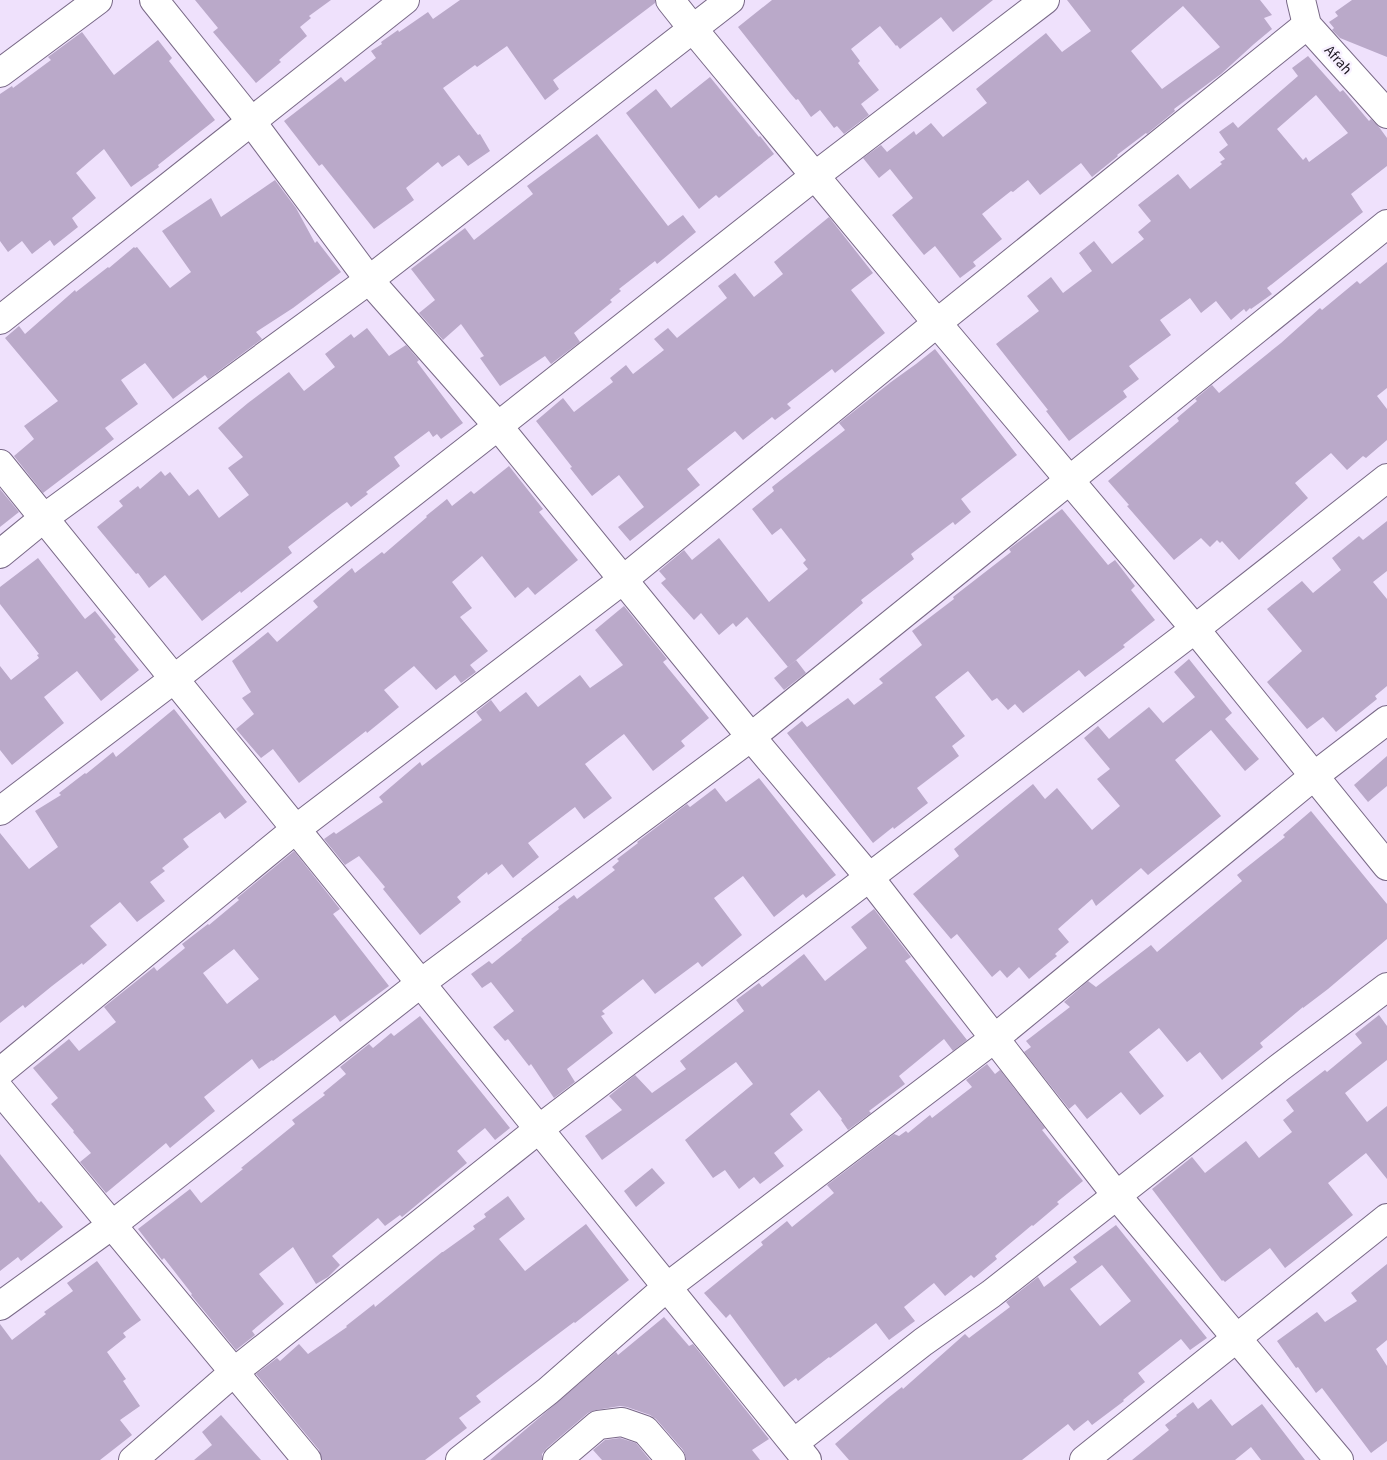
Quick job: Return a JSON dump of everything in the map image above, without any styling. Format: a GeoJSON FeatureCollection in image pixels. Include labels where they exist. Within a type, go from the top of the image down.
{"type":"FeatureCollection","features":[{"type":"Feature","properties":{"kind":"street"},"geometry":{"type":"LineString","coordinates":[[0,73],[98,0]]}},
{"type":"Feature","properties":{"kind":"street"},"geometry":{"type":"LineString","coordinates":[[154,0],[251,121],[369,280],[498,426],[751,737],[869,877],[1117,1196],[1339,1460]]}},
{"type":"Feature","properties":{"kind":"street"},"geometry":{"type":"LineString","coordinates":[[0,320],[405,0]]}},
{"type":"Feature","properties":{"kind":"street"},"geometry":{"type":"LineString","coordinates":[[670,0],[937,323],[1195,629],[1387,866]]}},
{"type":"Feature","properties":{"kind":"street"},"geometry":{"type":"LineString","coordinates":[[0,554],[44,518],[369,280],[730,0]]}},
{"type":"Feature","properties":{"kind":"street"},"geometry":{"type":"LineString","coordinates":[[0,811],[174,679],[816,176],[1045,0]]}},
{"type":"Feature","properties":{"kind":"street"},"geometry":{"type":"LineString","coordinates":[[0,1072],[296,829],[624,580],[937,323],[1304,13]]}},
{"type":"Feature","properties":{"kind":"street","name":"Afrah"},"geometry":{"type":"LineString","coordinates":[[1304,13],[1387,114]]}},
{"type":"Feature","properties":{"kind":"street"},"geometry":{"type":"LineString","coordinates":[[0,1306],[112,1225],[421,983],[751,737],[1387,224]]}},
{"type":"Feature","properties":{"kind":"street"},"geometry":{"type":"LineString","coordinates":[[0,464],[800,1452],[923,1342],[991,1294],[1279,1068],[1387,987]]}},
{"type":"Feature","properties":{"kind":"street"},"geometry":{"type":"LineString","coordinates":[[133,1460],[234,1372],[538,1128],[1195,629],[1387,478]]}},
{"type":"Feature","properties":{"kind":"street"},"geometry":{"type":"LineString","coordinates":[[460,1460],[548,1391],[667,1287],[994,1038],[1314,776],[1387,720]]}},
{"type":"Feature","properties":{"kind":"street"},"geometry":{"type":"LineString","coordinates":[[0,1090],[306,1460]]}},
{"type":"Feature","properties":{"kind":"street"},"geometry":{"type":"LineString","coordinates":[[1084,1460],[1387,1218]]}},
{"type":"Feature","properties":{"kind":"street"},"geometry":{"type":"LineString","coordinates":[[557,1460],[598,1426],[622,1422],[645,1430],[671,1460]]}},
{"type":"Feature","properties":{"kind":"building"},"geometry":{"type":"Polygon","coordinates":[[[195,0],[331,0],[309,16],[311,18],[300,27],[307,36],[256,83],[213,32],[218,28],[195,0]]]}},
{"type":"Feature","properties":{"kind":"building"},"geometry":{"type":"Polygon","coordinates":[[[460,0],[655,0],[655,3],[553,80],[559,89],[545,100],[507,46],[477,67],[475,65],[443,88],[478,135],[480,134],[490,151],[468,166],[459,155],[442,167],[438,162],[406,188],[414,200],[374,229],[322,164],[319,166],[284,121],[341,77],[345,82],[376,58],[371,51],[398,30],[399,32],[428,12],[433,19],[460,0]]]}},
{"type":"Feature","properties":{"kind":"building"},"geometry":{"type":"Polygon","coordinates":[[[772,0],[993,0],[953,32],[941,17],[900,49],[880,26],[851,49],[860,61],[858,63],[879,90],[861,104],[869,115],[844,134],[837,126],[834,128],[820,110],[811,117],[738,27],[772,0]]]}},
{"type":"Feature","properties":{"kind":"building"},"geometry":{"type":"Polygon","coordinates":[[[1067,0],[1260,0],[1272,15],[1264,18],[1272,29],[1221,74],[1174,109],[1175,111],[1117,155],[1092,177],[1081,163],[1040,195],[1028,180],[982,214],[1002,239],[973,262],[976,266],[960,278],[935,246],[924,255],[892,215],[913,198],[890,169],[879,178],[863,158],[881,145],[887,152],[914,131],[916,135],[931,123],[943,137],[987,103],[976,89],[1046,33],[1062,52],[1091,31],[1067,0]],[[1183,6],[1131,51],[1162,89],[1220,47],[1183,6]]]}},
{"type":"Feature","properties":{"kind":"building"},"geometry":{"type":"Polygon","coordinates":[[[1352,0],[1387,0],[1387,57],[1340,38],[1332,30],[1334,28],[1329,22],[1338,16],[1335,12],[1352,0]]]}},
{"type":"Feature","properties":{"kind":"building"},"geometry":{"type":"Polygon","coordinates":[[[82,32],[114,75],[158,40],[172,58],[169,61],[215,120],[158,165],[159,167],[131,187],[104,149],[76,173],[96,198],[72,218],[78,227],[54,246],[50,240],[32,254],[22,241],[8,252],[0,241],[0,94],[12,86],[13,88],[51,60],[48,57],[82,32]]]}},
{"type":"Feature","properties":{"kind":"building"},"geometry":{"type":"Polygon","coordinates":[[[1308,56],[1340,92],[1343,90],[1369,121],[1371,119],[1387,138],[1387,166],[1351,194],[1363,212],[1267,288],[1272,294],[1246,312],[1244,309],[1231,320],[1216,301],[1201,313],[1190,298],[1160,320],[1171,335],[1129,366],[1139,379],[1123,391],[1127,397],[1069,441],[1046,411],[1048,410],[996,344],[1039,311],[1027,296],[1051,277],[1063,293],[1092,271],[1079,253],[1094,241],[1112,264],[1144,239],[1138,232],[1151,221],[1138,205],[1178,174],[1190,189],[1222,164],[1220,162],[1225,159],[1219,152],[1228,145],[1219,132],[1233,122],[1238,128],[1298,76],[1292,68],[1308,56]],[[1316,95],[1277,129],[1303,160],[1306,157],[1309,162],[1348,133],[1316,95]]]}},
{"type":"Feature","properties":{"kind":"building"},"geometry":{"type":"Polygon","coordinates":[[[710,77],[774,154],[719,198],[716,195],[699,209],[626,113],[656,89],[671,108],[710,77]]]}},
{"type":"Feature","properties":{"kind":"building"},"geometry":{"type":"Polygon","coordinates":[[[597,134],[668,226],[683,215],[696,232],[657,264],[655,261],[619,289],[621,291],[610,300],[612,302],[574,333],[580,342],[551,364],[545,356],[500,386],[480,358],[484,356],[461,324],[443,340],[419,313],[435,300],[411,269],[465,228],[474,240],[533,194],[527,186],[597,134]]]}},
{"type":"Feature","properties":{"kind":"building"},"geometry":{"type":"Polygon","coordinates":[[[275,180],[296,208],[315,243],[317,241],[341,272],[293,308],[256,332],[262,339],[208,379],[205,375],[173,399],[145,363],[121,380],[138,404],[105,428],[114,439],[43,493],[14,456],[34,439],[24,426],[58,401],[5,338],[19,326],[25,334],[75,290],[76,292],[109,268],[134,247],[137,247],[170,288],[191,272],[162,231],[211,198],[221,217],[275,180]]]}},
{"type":"Feature","properties":{"kind":"building"},"geometry":{"type":"Polygon","coordinates":[[[829,217],[873,273],[851,290],[885,333],[835,373],[832,369],[787,404],[791,408],[775,420],[772,417],[743,440],[735,431],[687,469],[700,485],[630,541],[618,527],[644,507],[619,475],[592,496],[536,421],[563,398],[574,412],[613,382],[610,378],[626,365],[633,374],[664,350],[654,339],[668,328],[677,338],[727,298],[718,286],[735,273],[754,297],[783,274],[774,262],[829,217]]]}},
{"type":"Feature","properties":{"kind":"building"},"geometry":{"type":"Polygon","coordinates":[[[1387,262],[1387,388],[1377,396],[1387,409],[1387,440],[1366,458],[1363,456],[1347,470],[1331,453],[1295,483],[1308,498],[1239,560],[1222,541],[1220,543],[1217,540],[1210,547],[1201,538],[1174,560],[1108,481],[1179,421],[1177,418],[1212,385],[1219,393],[1281,343],[1320,308],[1322,310],[1357,281],[1360,284],[1387,262]]]}},
{"type":"Feature","properties":{"kind":"building"},"geometry":{"type":"Polygon","coordinates":[[[367,328],[389,356],[406,345],[419,360],[417,362],[463,423],[441,439],[437,434],[433,437],[429,431],[394,457],[400,466],[366,492],[368,494],[351,507],[347,502],[332,513],[288,547],[292,553],[202,621],[165,575],[149,588],[97,527],[123,506],[119,501],[138,486],[140,489],[161,471],[165,476],[170,472],[189,496],[198,489],[219,518],[249,495],[228,468],[243,457],[218,428],[289,372],[304,391],[335,367],[325,354],[351,334],[354,338],[367,328]]]}},
{"type":"Feature","properties":{"kind":"building"},"geometry":{"type":"Polygon","coordinates":[[[935,349],[1017,455],[961,499],[971,512],[955,525],[953,522],[911,554],[914,559],[861,600],[863,603],[788,667],[747,617],[736,627],[733,623],[719,635],[701,613],[694,620],[661,583],[666,579],[659,571],[684,550],[692,560],[719,538],[769,602],[808,569],[803,563],[806,560],[781,528],[772,535],[752,509],[774,491],[772,487],[845,430],[839,423],[935,349]]]}},
{"type":"Feature","properties":{"kind":"building"},"geometry":{"type":"Polygon","coordinates":[[[509,466],[543,509],[539,512],[578,560],[535,595],[528,587],[515,598],[482,556],[452,582],[472,608],[460,617],[488,651],[470,665],[476,672],[461,683],[455,675],[436,690],[414,666],[384,690],[399,707],[299,783],[273,749],[261,758],[236,729],[254,714],[242,698],[251,692],[232,661],[268,632],[277,642],[318,607],[313,601],[352,568],[355,573],[382,552],[384,554],[447,499],[452,506],[471,491],[474,494],[509,466]]]}},
{"type":"Feature","properties":{"kind":"building"},"geometry":{"type":"Polygon","coordinates":[[[0,489],[19,512],[0,527],[0,489]]]}},
{"type":"Feature","properties":{"kind":"building"},"geometry":{"type":"Polygon","coordinates":[[[1062,509],[1108,565],[1115,560],[1135,586],[1131,590],[1155,620],[1123,645],[1125,647],[1085,677],[1079,670],[1023,713],[1015,704],[1008,710],[997,698],[992,701],[968,671],[935,697],[965,736],[952,746],[959,756],[917,788],[928,803],[873,843],[787,733],[802,721],[807,727],[848,698],[854,705],[883,683],[879,679],[922,645],[912,631],[1011,552],[1009,549],[1062,509]]]}},
{"type":"Feature","properties":{"kind":"building"},"geometry":{"type":"Polygon","coordinates":[[[1387,521],[1387,571],[1373,582],[1387,599],[1387,686],[1375,696],[1377,699],[1336,732],[1323,717],[1307,729],[1267,682],[1302,651],[1267,609],[1302,581],[1313,593],[1341,570],[1332,558],[1359,536],[1363,540],[1387,521]]]}},
{"type":"Feature","properties":{"kind":"building"},"geometry":{"type":"Polygon","coordinates":[[[38,558],[85,619],[95,611],[116,637],[114,639],[139,670],[101,701],[77,671],[44,697],[64,723],[12,765],[0,750],[0,666],[11,680],[39,658],[37,655],[39,654],[0,604],[0,587],[38,558]]]}},
{"type":"Feature","properties":{"kind":"building"},"geometry":{"type":"Polygon","coordinates":[[[624,606],[667,659],[663,662],[709,718],[681,741],[685,746],[653,771],[624,734],[585,764],[612,798],[584,819],[575,807],[528,843],[539,857],[513,878],[502,864],[488,875],[487,872],[457,897],[461,902],[420,935],[383,889],[385,887],[359,856],[345,865],[324,839],[334,832],[336,834],[383,802],[379,797],[420,762],[422,766],[482,720],[476,712],[491,700],[500,712],[526,692],[538,707],[580,675],[590,688],[623,665],[595,630],[624,606]]]}},
{"type":"Feature","properties":{"kind":"building"},"geometry":{"type":"Polygon","coordinates":[[[1189,659],[1232,713],[1225,719],[1259,759],[1245,771],[1211,730],[1175,760],[1221,816],[1148,875],[1141,868],[1096,906],[1092,899],[1058,929],[1069,942],[1055,954],[1057,956],[1029,979],[1019,967],[1007,978],[1000,970],[992,977],[957,934],[951,939],[913,894],[959,856],[954,849],[1033,784],[1045,799],[1057,788],[1092,830],[1120,806],[1097,779],[1110,769],[1084,738],[1098,726],[1109,739],[1149,707],[1163,723],[1195,697],[1174,672],[1189,659]]]}},
{"type":"Feature","properties":{"kind":"building"},"geometry":{"type":"Polygon","coordinates":[[[796,660],[806,673],[784,690],[774,678],[796,660]]]}},
{"type":"Feature","properties":{"kind":"building"},"geometry":{"type":"Polygon","coordinates":[[[174,709],[247,802],[225,819],[220,812],[183,839],[189,847],[162,868],[165,871],[150,882],[165,901],[137,922],[120,902],[90,926],[107,945],[25,1008],[23,1005],[0,1023],[0,833],[29,869],[58,847],[35,811],[61,795],[59,793],[113,752],[116,757],[174,709]]]}},
{"type":"Feature","properties":{"kind":"building"},"geometry":{"type":"Polygon","coordinates":[[[1387,756],[1387,786],[1368,802],[1354,785],[1387,756]]]}},
{"type":"Feature","properties":{"kind":"building"},"geometry":{"type":"Polygon","coordinates":[[[759,778],[836,875],[806,898],[803,894],[774,917],[743,876],[714,898],[742,935],[702,967],[698,962],[655,994],[643,979],[602,1011],[605,1014],[601,1016],[613,1033],[567,1069],[575,1082],[554,1098],[531,1064],[529,1066],[508,1039],[505,1041],[493,1027],[514,1011],[491,982],[482,988],[471,974],[489,961],[492,964],[559,909],[558,907],[574,895],[577,899],[615,870],[612,867],[619,861],[617,859],[687,804],[690,807],[715,788],[726,802],[759,778]]]}},
{"type":"Feature","properties":{"kind":"building"},"geometry":{"type":"Polygon","coordinates":[[[1311,811],[1387,904],[1387,939],[1260,1043],[1263,1047],[1222,1080],[1200,1052],[1187,1062],[1159,1028],[1129,1052],[1164,1096],[1140,1115],[1121,1092],[1087,1119],[1075,1104],[1069,1109],[1024,1052],[1031,1047],[1026,1041],[1070,1007],[1064,1002],[1088,981],[1096,987],[1151,945],[1157,952],[1242,881],[1237,875],[1285,837],[1283,835],[1311,811]]]}},
{"type":"Feature","properties":{"kind":"building"},"geometry":{"type":"Polygon","coordinates":[[[294,851],[340,909],[333,914],[389,986],[340,1022],[335,1015],[273,1061],[259,1069],[252,1059],[204,1097],[215,1111],[170,1148],[166,1143],[106,1193],[80,1162],[91,1153],[51,1104],[58,1098],[33,1068],[69,1039],[79,1051],[116,1022],[104,1007],[154,967],[157,971],[185,948],[182,944],[239,900],[237,898],[294,851]],[[234,949],[203,973],[227,1004],[259,979],[234,949]]]}},
{"type":"Feature","properties":{"kind":"building"},"geometry":{"type":"Polygon","coordinates":[[[874,909],[911,957],[905,961],[967,1040],[953,1051],[944,1039],[899,1076],[905,1084],[869,1111],[871,1113],[848,1130],[842,1119],[819,1090],[790,1114],[803,1130],[774,1153],[784,1166],[760,1184],[754,1177],[739,1189],[725,1170],[713,1178],[685,1140],[753,1084],[736,1062],[602,1160],[585,1136],[622,1110],[609,1096],[635,1075],[652,1093],[686,1069],[680,1061],[744,1011],[736,1000],[759,983],[762,987],[804,954],[825,981],[867,948],[851,927],[874,909]]]}},
{"type":"Feature","properties":{"kind":"building"},"geometry":{"type":"Polygon","coordinates":[[[1379,1015],[1387,1026],[1387,1060],[1345,1093],[1367,1122],[1387,1106],[1387,1179],[1366,1153],[1328,1183],[1353,1215],[1285,1268],[1270,1248],[1225,1282],[1222,1281],[1152,1189],[1192,1157],[1205,1173],[1246,1141],[1259,1158],[1292,1132],[1283,1120],[1294,1111],[1286,1100],[1325,1070],[1327,1072],[1362,1043],[1355,1034],[1379,1015]]]}},
{"type":"Feature","properties":{"kind":"building"},"geometry":{"type":"Polygon","coordinates":[[[420,1016],[510,1128],[495,1140],[485,1128],[457,1151],[467,1163],[402,1217],[400,1215],[385,1226],[378,1218],[332,1256],[340,1265],[328,1277],[316,1284],[293,1247],[259,1274],[284,1304],[252,1331],[255,1335],[236,1350],[191,1295],[164,1258],[162,1260],[138,1229],[190,1189],[201,1203],[295,1124],[292,1120],[325,1095],[323,1093],[346,1074],[340,1067],[369,1044],[373,1048],[391,1033],[394,1036],[420,1016]]]}},
{"type":"Feature","properties":{"kind":"building"},"geometry":{"type":"Polygon","coordinates":[[[987,1064],[995,1074],[1000,1070],[1045,1128],[1042,1130],[1083,1181],[1057,1202],[1059,1204],[995,1256],[997,1259],[974,1278],[971,1275],[945,1296],[934,1283],[904,1307],[915,1321],[889,1340],[876,1323],[798,1381],[796,1378],[784,1387],[730,1314],[726,1318],[704,1293],[763,1245],[761,1242],[787,1221],[792,1227],[834,1193],[827,1185],[894,1134],[899,1136],[906,1131],[908,1133],[930,1115],[932,1118],[972,1087],[966,1080],[987,1064]]]}},
{"type":"Feature","properties":{"kind":"building"},"geometry":{"type":"Polygon","coordinates":[[[0,1154],[39,1203],[41,1201],[63,1227],[21,1261],[18,1257],[0,1271],[0,1154]]]}},
{"type":"Feature","properties":{"kind":"building"},"geometry":{"type":"Polygon","coordinates":[[[652,1168],[665,1183],[636,1207],[624,1191],[652,1168]]]}},
{"type":"Feature","properties":{"kind":"building"},"geometry":{"type":"Polygon","coordinates":[[[508,1196],[525,1219],[499,1239],[525,1271],[586,1224],[629,1280],[575,1323],[476,1396],[481,1402],[459,1418],[467,1428],[425,1460],[322,1460],[319,1450],[256,1374],[277,1358],[280,1361],[299,1344],[308,1354],[347,1327],[374,1304],[375,1307],[442,1252],[475,1229],[473,1226],[486,1217],[484,1214],[508,1196]]]}},
{"type":"Feature","properties":{"kind":"building"},"geometry":{"type":"Polygon","coordinates":[[[1116,1225],[1207,1338],[1190,1350],[1181,1339],[1138,1373],[1145,1382],[1124,1401],[1092,1425],[1088,1420],[1074,1431],[1068,1424],[1022,1460],[849,1460],[835,1444],[888,1398],[902,1387],[903,1389],[965,1334],[969,1338],[1010,1307],[1006,1302],[1038,1277],[1044,1287],[1077,1262],[1073,1257],[1116,1225]],[[1102,1265],[1070,1289],[1100,1326],[1131,1301],[1102,1265]]]}},
{"type":"Feature","properties":{"kind":"building"},"geometry":{"type":"Polygon","coordinates":[[[97,1261],[141,1320],[123,1333],[126,1337],[107,1352],[126,1379],[123,1381],[140,1406],[120,1420],[132,1435],[100,1460],[0,1460],[0,1324],[12,1340],[46,1314],[44,1312],[73,1291],[67,1283],[97,1261]]]}},
{"type":"Feature","properties":{"kind":"building"},"geometry":{"type":"Polygon","coordinates":[[[1387,1264],[1387,1340],[1376,1349],[1387,1366],[1387,1441],[1371,1453],[1322,1388],[1316,1393],[1277,1341],[1317,1312],[1325,1322],[1357,1301],[1351,1293],[1387,1264]]]}},
{"type":"Feature","properties":{"kind":"building"},"geometry":{"type":"Polygon","coordinates":[[[664,1317],[689,1346],[693,1344],[769,1439],[752,1450],[760,1460],[686,1460],[683,1450],[656,1419],[650,1415],[620,1406],[588,1413],[547,1448],[542,1454],[542,1460],[490,1460],[616,1352],[618,1355],[664,1317]]]}},
{"type":"Feature","properties":{"kind":"building"},"geometry":{"type":"Polygon","coordinates":[[[1211,1399],[1232,1426],[1262,1404],[1305,1460],[1261,1460],[1251,1447],[1235,1460],[1132,1460],[1169,1430],[1165,1425],[1176,1415],[1193,1402],[1198,1409],[1211,1399]]]}},
{"type":"Feature","properties":{"kind":"building"},"geometry":{"type":"Polygon","coordinates":[[[221,1415],[261,1460],[194,1460],[212,1445],[202,1432],[221,1415]]]}},
{"type":"Feature","properties":{"kind":"building"},"geometry":{"type":"Polygon","coordinates":[[[620,1438],[636,1443],[650,1460],[602,1460],[593,1450],[605,1440],[620,1438]]]}}]}
